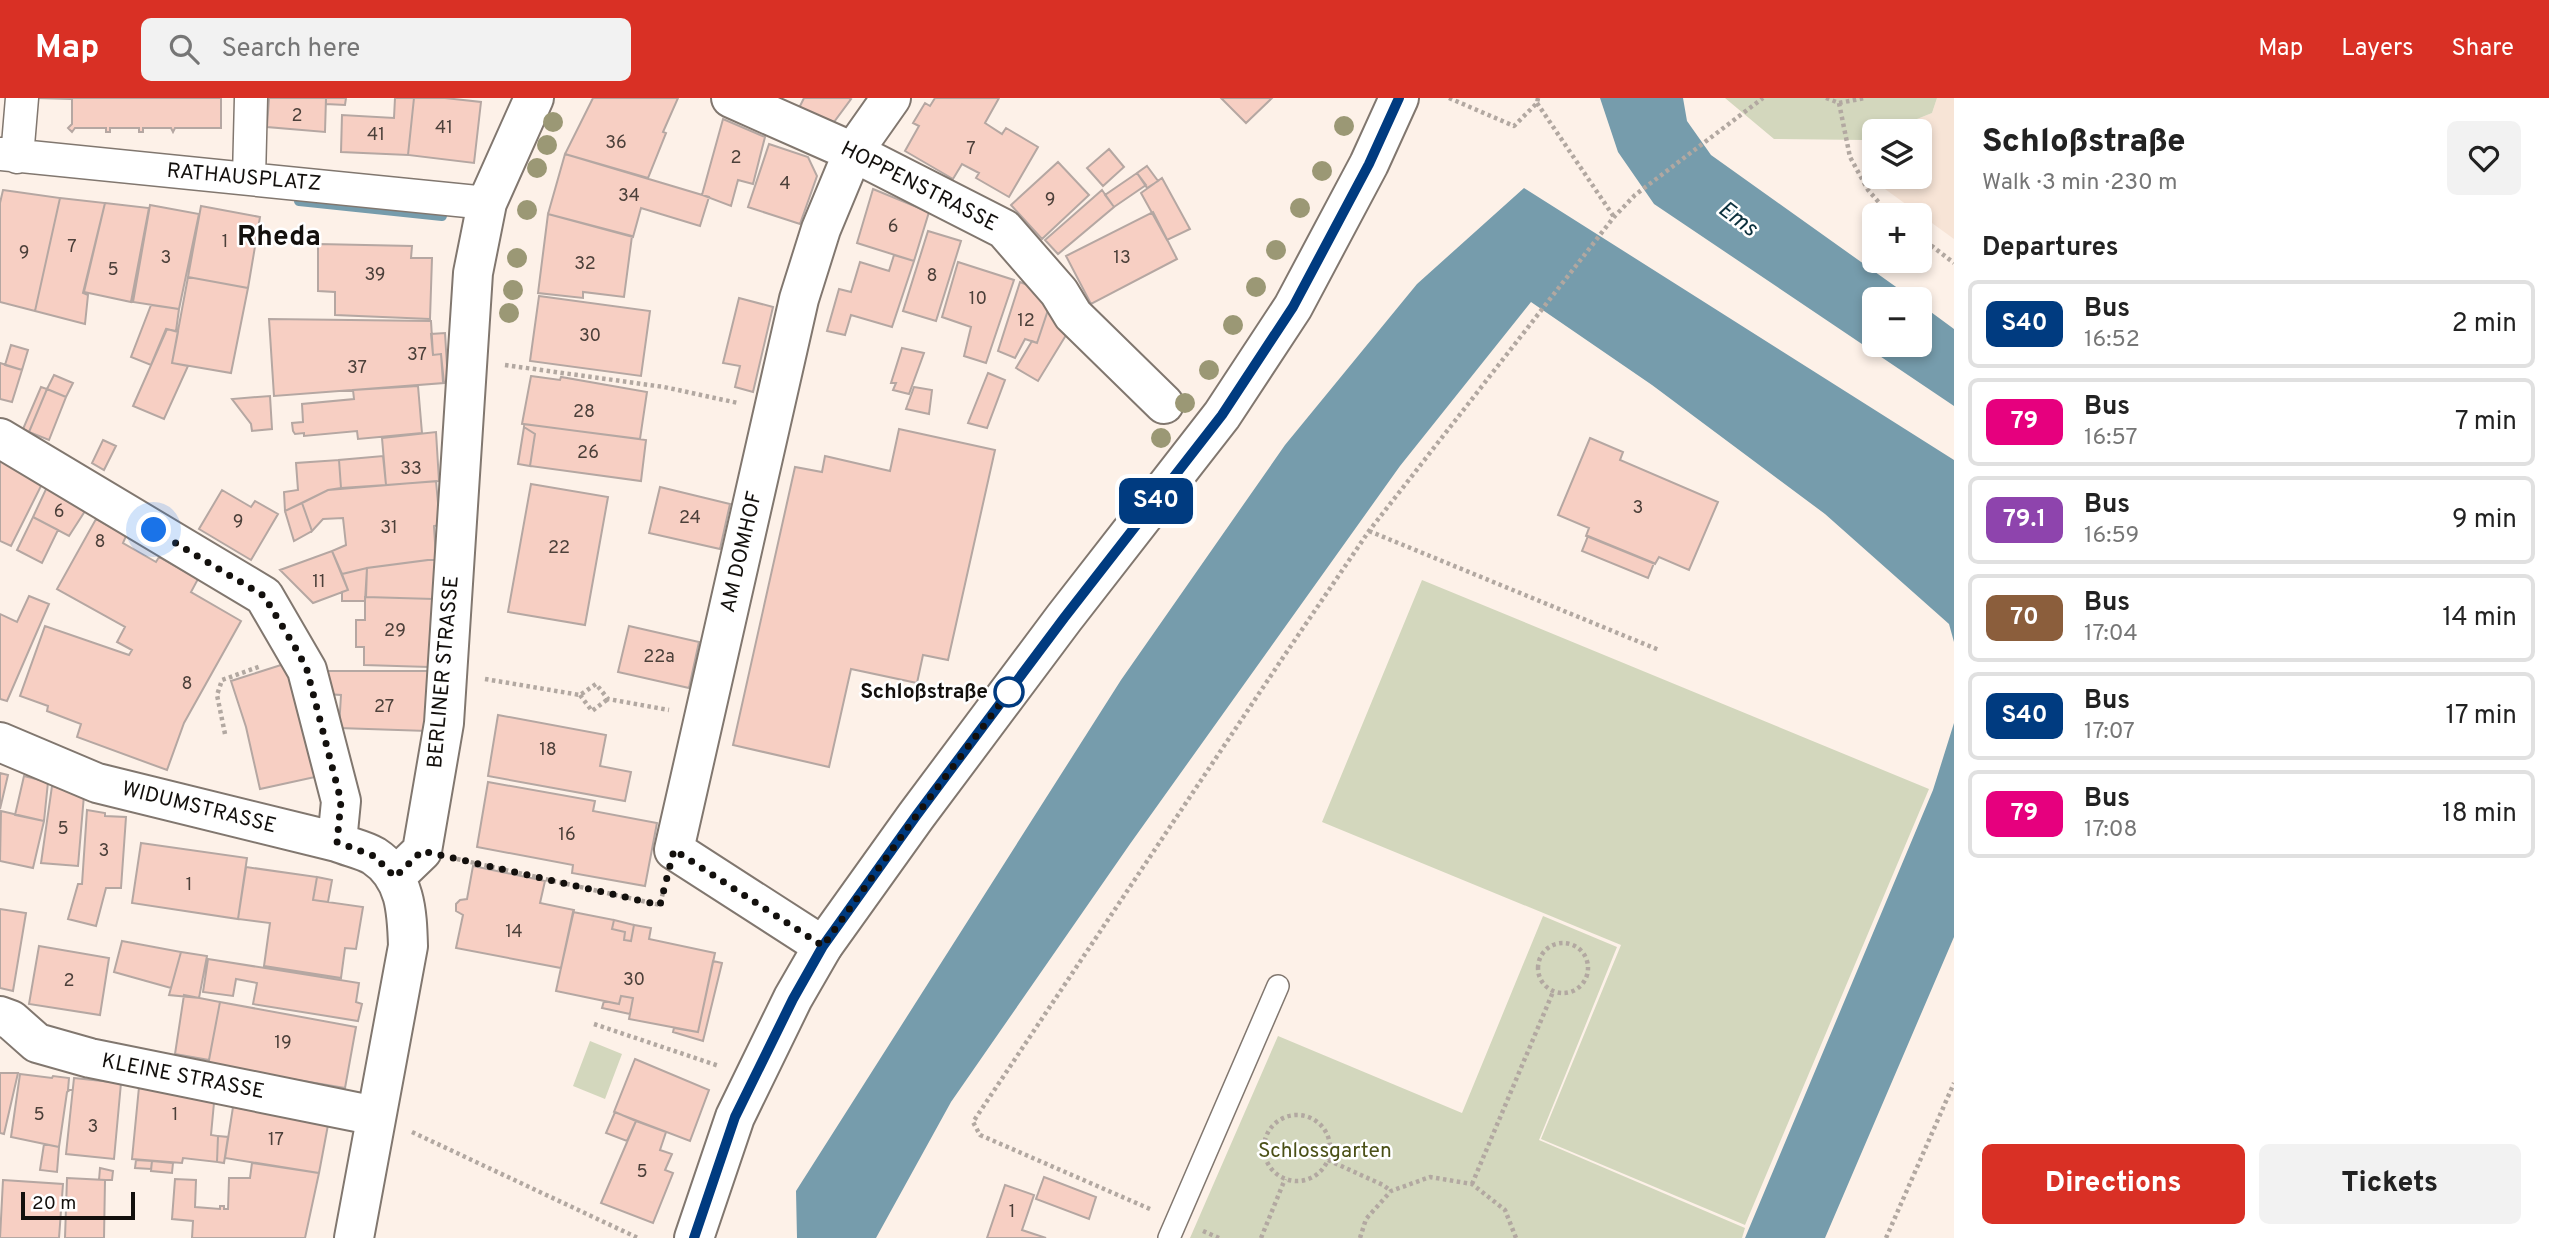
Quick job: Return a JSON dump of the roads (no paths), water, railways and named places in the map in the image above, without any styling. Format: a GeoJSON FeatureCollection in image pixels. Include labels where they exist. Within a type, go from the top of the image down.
{"type":"FeatureCollection","features":[{"type":"Feature","properties":{"kind":"street"},"geometry":{"type":"LineString","coordinates":[[9,156],[22,98]]}},
{"type":"Feature","properties":{"kind":"street"},"geometry":{"type":"LineString","coordinates":[[249,178],[251,98]]}},
{"type":"Feature","properties":{"kind":"street","name":"BERLINER STRASSE"},"geometry":{"type":"LineString","coordinates":[[408,864],[444,723],[473,273],[487,203],[534,98]]}},
{"type":"Feature","properties":{"kind":"street","name":"HOPPENSTRASSE"},"geometry":{"type":"LineString","coordinates":[[732,98],[853,152],[1004,229],[1059,292],[1073,315],[1164,404]]}},
{"type":"Feature","properties":{"kind":"street","name":"AM DOMHOF"},"geometry":{"type":"LineString","coordinates":[[823,946],[674,850],[799,299],[821,229],[853,152],[891,98]]}},
{"type":"Feature","properties":{"kind":"street"},"geometry":{"type":"LineString","coordinates":[[694,1238],[735,1117],[793,999],[823,946],[1064,618],[1222,415],[1293,307],[1369,164],[1399,98]]}},
{"type":"Feature","properties":{"kind":"street","name":"RATHAUSPLATZ"},"geometry":{"type":"LineString","coordinates":[[9,156],[487,203]]}},
{"type":"Feature","properties":{"kind":"street"},"geometry":{"type":"LineString","coordinates":[[0,438],[264,596],[307,670],[341,801],[337,842]]}},
{"type":"Feature","properties":{"kind":"street","name":"WIDUMSTRASSE"},"geometry":{"type":"LineString","coordinates":[[0,742],[97,783],[337,842],[374,856],[408,864]]}},
{"type":"Feature","properties":{"kind":"street"},"geometry":{"type":"LineString","coordinates":[[354,1238],[408,946],[408,864]]}},
{"type":"Feature","properties":{"kind":"street","name":"KLEINE STRASSE"},"geometry":{"type":"LineString","coordinates":[[0,1016],[11,1020],[37,1042],[90,1058],[376,1116]]}},
{"type":"Feature","properties":{"kind":"lane"},"geometry":{"type":"LineString","coordinates":[[1173,1229],[1278,986]]}},
{"type":"Feature","properties":{"kind":"water","name":"Ems"},"geometry":{"type":"Polygon","coordinates":[[[1600,98],[1683,98],[1687,121],[1711,155],[1862,263],[1862,273],[1877,273],[1896,287],[1862,287],[1862,344],[1654,204],[1618,152],[1600,98]]]}},
{"type":"Feature","properties":{"kind":"water"},"geometry":{"type":"Polygon","coordinates":[[[1524,188],[1954,460],[1954,642],[1949,624],[1825,514],[1652,385],[1531,302],[1400,466],[1130,844],[951,1102],[876,1238],[797,1238],[796,1191],[1121,680],[1285,445],[1417,284],[1524,188]]]}},
{"type":"Feature","properties":{"kind":"water"},"geometry":{"type":"Polygon","coordinates":[[[1932,313],[1954,329],[1954,406],[1881,357],[1932,357],[1932,313]]]}},
{"type":"Feature","properties":{"kind":"water"},"geometry":{"type":"Polygon","coordinates":[[[1954,723],[1954,937],[1825,1238],[1745,1238],[1933,790],[1954,723]]]}},
{"type":"Feature","properties":{"kind":"waterway"},"geometry":{"type":"LineString","coordinates":[[299,201],[442,216]]}},
{"type":"Feature","properties":{"kind":"place","name":"Schloßstraße"},"geometry":{"type":"Point","coordinates":[1009,692]}},
{"type":"Feature","properties":{"kind":"district","name":"Rheda"},"geometry":{"type":"Point","coordinates":[279,238]}},
{"type":"Feature","properties":{"kind":"park label","name":"Schlossgarten"},"geometry":{"type":"Point","coordinates":[1325,1151]}}]}
